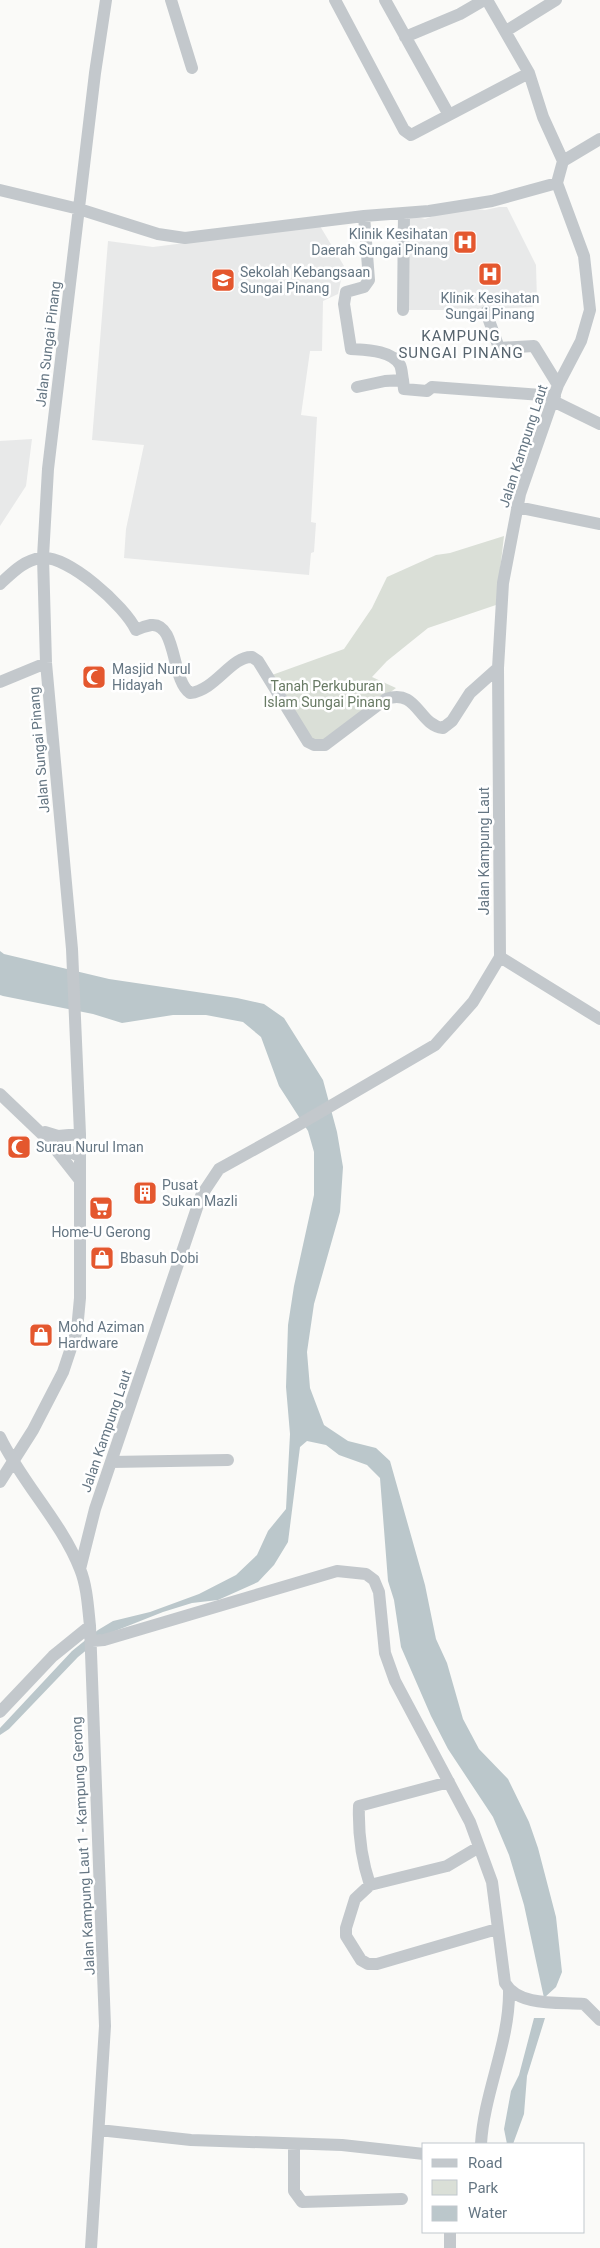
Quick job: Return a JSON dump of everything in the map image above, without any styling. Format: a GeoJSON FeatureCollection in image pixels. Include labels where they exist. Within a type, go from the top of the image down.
{"type":"FeatureCollection","features":[{"type":"Feature","properties":{"kind":"street","name":"Jalan Sungai Pinang"},"geometry":{"type":"LineString","coordinates":[[0,1482],[51,1398],[77,1330],[81,1251],[80,1134],[76,1031],[72,949],[46,663],[43,557],[48,468],[106,0]]}},
{"type":"Feature","properties":{"kind":"street"},"geometry":{"type":"LineString","coordinates":[[171,0],[192,68]]}},
{"type":"Feature","properties":{"kind":"street"},"geometry":{"type":"LineString","coordinates":[[335,0],[404,130],[411,136],[529,72]]}},
{"type":"Feature","properties":{"kind":"street"},"geometry":{"type":"LineString","coordinates":[[384,0],[450,115]]}},
{"type":"Feature","properties":{"kind":"street"},"geometry":{"type":"LineString","coordinates":[[0,190],[80,209],[158,234],[184,238],[492,201],[557,183],[563,161],[544,117],[529,72],[506,31],[485,0],[460,14],[405,37]]}},
{"type":"Feature","properties":{"kind":"street"},"geometry":{"type":"LineString","coordinates":[[506,31],[556,0]]}},
{"type":"Feature","properties":{"kind":"street"},"geometry":{"type":"LineString","coordinates":[[563,161],[600,139]]}},
{"type":"Feature","properties":{"kind":"street","name":"Jalan Kampung Laut"},"geometry":{"type":"LineString","coordinates":[[80,1569],[95,1509],[202,1196],[219,1169],[294,1128],[435,1045],[473,1002],[500,957],[498,668],[503,583],[517,507],[555,394],[581,341],[590,310],[584,256],[557,183]]}},
{"type":"Feature","properties":{"kind":"street"},"geometry":{"type":"LineString","coordinates":[[403,310],[404,213]]}},
{"type":"Feature","properties":{"kind":"street"},"geometry":{"type":"LineString","coordinates":[[364,216],[369,280],[364,287],[346,292],[344,304],[351,349],[378,352],[400,364],[404,389],[427,391],[432,388],[555,394],[600,424]]}},
{"type":"Feature","properties":{"kind":"street"},"geometry":{"type":"LineString","coordinates":[[486,312],[499,348],[534,346],[555,394]]}},
{"type":"Feature","properties":{"kind":"street"},"geometry":{"type":"LineString","coordinates":[[357,387],[385,381],[403,380]]}},
{"type":"Feature","properties":{"kind":"street"},"geometry":{"type":"LineString","coordinates":[[517,507],[600,524]]}},
{"type":"Feature","properties":{"kind":"street"},"geometry":{"type":"LineString","coordinates":[[0,584],[21,565],[43,557],[68,564],[121,608],[136,630],[152,625],[160,626],[166,630],[177,669],[185,690],[190,693],[197,692],[218,680],[238,660],[246,657],[258,661],[308,742],[314,745],[325,745],[386,699],[394,697],[407,698],[436,727],[443,728],[452,721],[470,693],[498,668]]}},
{"type":"Feature","properties":{"kind":"street"},"geometry":{"type":"LineString","coordinates":[[0,682],[46,663]]}},
{"type":"Feature","properties":{"kind":"street"},"geometry":{"type":"LineString","coordinates":[[500,957],[600,1019]]}},
{"type":"Feature","properties":{"kind":"street"},"geometry":{"type":"LineString","coordinates":[[0,1094],[42,1133],[80,1179]]}},
{"type":"Feature","properties":{"kind":"street"},"geometry":{"type":"LineString","coordinates":[[42,1133],[58,1136],[80,1134]]}},
{"type":"Feature","properties":{"kind":"street"},"geometry":{"type":"LineString","coordinates":[[42,1133],[80,1157]]}},
{"type":"Feature","properties":{"kind":"street","name":"Jalan Kampung Laut 1 - Kampung Gerong"},"geometry":{"type":"LineString","coordinates":[[0,1437],[13,1463],[37,1495],[80,1569],[91,1634],[90,1666],[105,2000],[91,2248]]}},
{"type":"Feature","properties":{"kind":"street"},"geometry":{"type":"LineString","coordinates":[[111,1462],[228,1460]]}},
{"type":"Feature","properties":{"kind":"street"},"geometry":{"type":"LineString","coordinates":[[0,1712],[53,1656],[91,1634],[104,1640],[337,1571],[366,1574],[374,1580],[380,1592],[385,1653],[395,1681],[470,1822],[492,1882],[505,1983],[509,1990],[521,1998],[535,2001],[584,2004],[600,2020]]}},
{"type":"Feature","properties":{"kind":"street"},"geometry":{"type":"LineString","coordinates":[[370,1885],[361,1856],[358,1833],[359,1806],[449,1782]]}},
{"type":"Feature","properties":{"kind":"street"},"geometry":{"type":"LineString","coordinates":[[479,1847],[446,1866],[370,1885],[355,1899],[346,1928],[346,1936],[361,1960],[368,1964],[377,1964],[497,1929]]}},
{"type":"Feature","properties":{"kind":"street"},"geometry":{"type":"LineString","coordinates":[[481,2143],[482,2124],[510,2014],[509,1990]]}},
{"type":"Feature","properties":{"kind":"street"},"geometry":{"type":"LineString","coordinates":[[99,2130],[191,2140],[342,2145],[422,2154]]}},
{"type":"Feature","properties":{"kind":"street"},"geometry":{"type":"LineString","coordinates":[[294,2144],[294,2191],[302,2202],[402,2199]]}},
{"type":"Feature","properties":{"kind":"street"},"geometry":{"type":"LineString","coordinates":[[450,2233],[450,2248]]}},
{"type":"Feature","properties":{"kind":"shaded area","name":"Klinik Kesihatan Daerah Sungai Pinang"},"geometry":{"type":"Polygon","coordinates":[[[507,207],[536,265],[537,301],[532,307],[476,310],[405,310],[407,218],[417,217],[425,219],[442,213],[477,209],[485,210],[507,207]]]}},
{"type":"Feature","properties":{"kind":"shaded area"},"geometry":{"type":"Polygon","coordinates":[[[320,226],[344,266],[338,294],[323,301],[322,351],[310,351],[301,415],[317,417],[311,522],[316,523],[314,552],[311,553],[309,575],[124,558],[126,529],[144,445],[92,440],[108,241],[153,247],[320,226]]]}},
{"type":"Feature","properties":{"kind":"shaded area"},"geometry":{"type":"Polygon","coordinates":[[[32,439],[26,486],[0,526],[0,441],[32,439]]]}},
{"type":"Feature","properties":{"kind":"green space","name":"Tanah Perkuburan Islam Sungai Pinang"},"geometry":{"type":"Polygon","coordinates":[[[504,536],[496,605],[428,628],[387,661],[372,677],[396,688],[330,737],[321,741],[313,740],[272,675],[344,649],[372,608],[387,577],[436,555],[450,553],[504,536]]]}},
{"type":"Feature","properties":{"kind":"water"},"geometry":{"type":"Polygon","coordinates":[[[0,951],[4,954],[109,979],[237,998],[264,1004],[284,1018],[323,1080],[337,1132],[343,1167],[340,1212],[314,1304],[307,1352],[310,1388],[324,1425],[348,1441],[376,1448],[390,1461],[425,1585],[436,1639],[447,1663],[463,1719],[479,1749],[508,1779],[529,1822],[538,1848],[556,1917],[562,1972],[556,1987],[544,1998],[524,1905],[509,1855],[493,1817],[448,1749],[431,1716],[401,1647],[394,1600],[388,1581],[380,1478],[367,1465],[339,1455],[326,1445],[307,1441],[300,1447],[288,1542],[274,1565],[258,1582],[218,1600],[192,1603],[163,1612],[105,1635],[78,1657],[9,1729],[0,1735],[0,1728],[72,1651],[98,1630],[113,1621],[150,1612],[199,1594],[236,1575],[257,1555],[268,1531],[286,1509],[290,1434],[286,1387],[288,1325],[294,1286],[314,1195],[314,1152],[308,1131],[279,1086],[261,1037],[243,1022],[206,1015],[173,1015],[122,1023],[93,1014],[3,996],[0,995],[0,951]]]}},
{"type":"Feature","properties":{"kind":"water"},"geometry":{"type":"Polygon","coordinates":[[[534,2018],[545,2018],[527,2076],[524,2114],[513,2143],[507,2143],[504,2129],[511,2091],[519,2075],[534,2018]]]}},
{"type":"Feature","properties":{"kind":"place","name":"Klinik Kesihatan Daerah Sungai Pinang"},"geometry":{"type":"Point","coordinates":[465,242]}},
{"type":"Feature","properties":{"kind":"place","name":"Klinik Kesihatan Sungai Pinang"},"geometry":{"type":"Point","coordinates":[490,274]}},
{"type":"Feature","properties":{"kind":"place","name":"Sekolah Kebangsaan Sungai Pinang"},"geometry":{"type":"Point","coordinates":[223,280]}},
{"type":"Feature","properties":{"kind":"place","name":"Masjid Nurul Hidayah"},"geometry":{"type":"Point","coordinates":[94,677]}},
{"type":"Feature","properties":{"kind":"place","name":"Surau Nurul Iman"},"geometry":{"type":"Point","coordinates":[19,1147]}},
{"type":"Feature","properties":{"kind":"place","name":"Pusat Sukan Mazli"},"geometry":{"type":"Point","coordinates":[145,1193]}},
{"type":"Feature","properties":{"kind":"place","name":"Home-U Gerong"},"geometry":{"type":"Point","coordinates":[101,1208]}},
{"type":"Feature","properties":{"kind":"place","name":"Bbasuh Dobi"},"geometry":{"type":"Point","coordinates":[102,1258]}},
{"type":"Feature","properties":{"kind":"place","name":"Mohd Aziman Hardware"},"geometry":{"type":"Point","coordinates":[41,1335]}},
{"type":"Feature","properties":{"kind":"district","name":"KAMPUNG SUNGAI PINANG"},"geometry":{"type":"Point","coordinates":[461,344]}}]}
